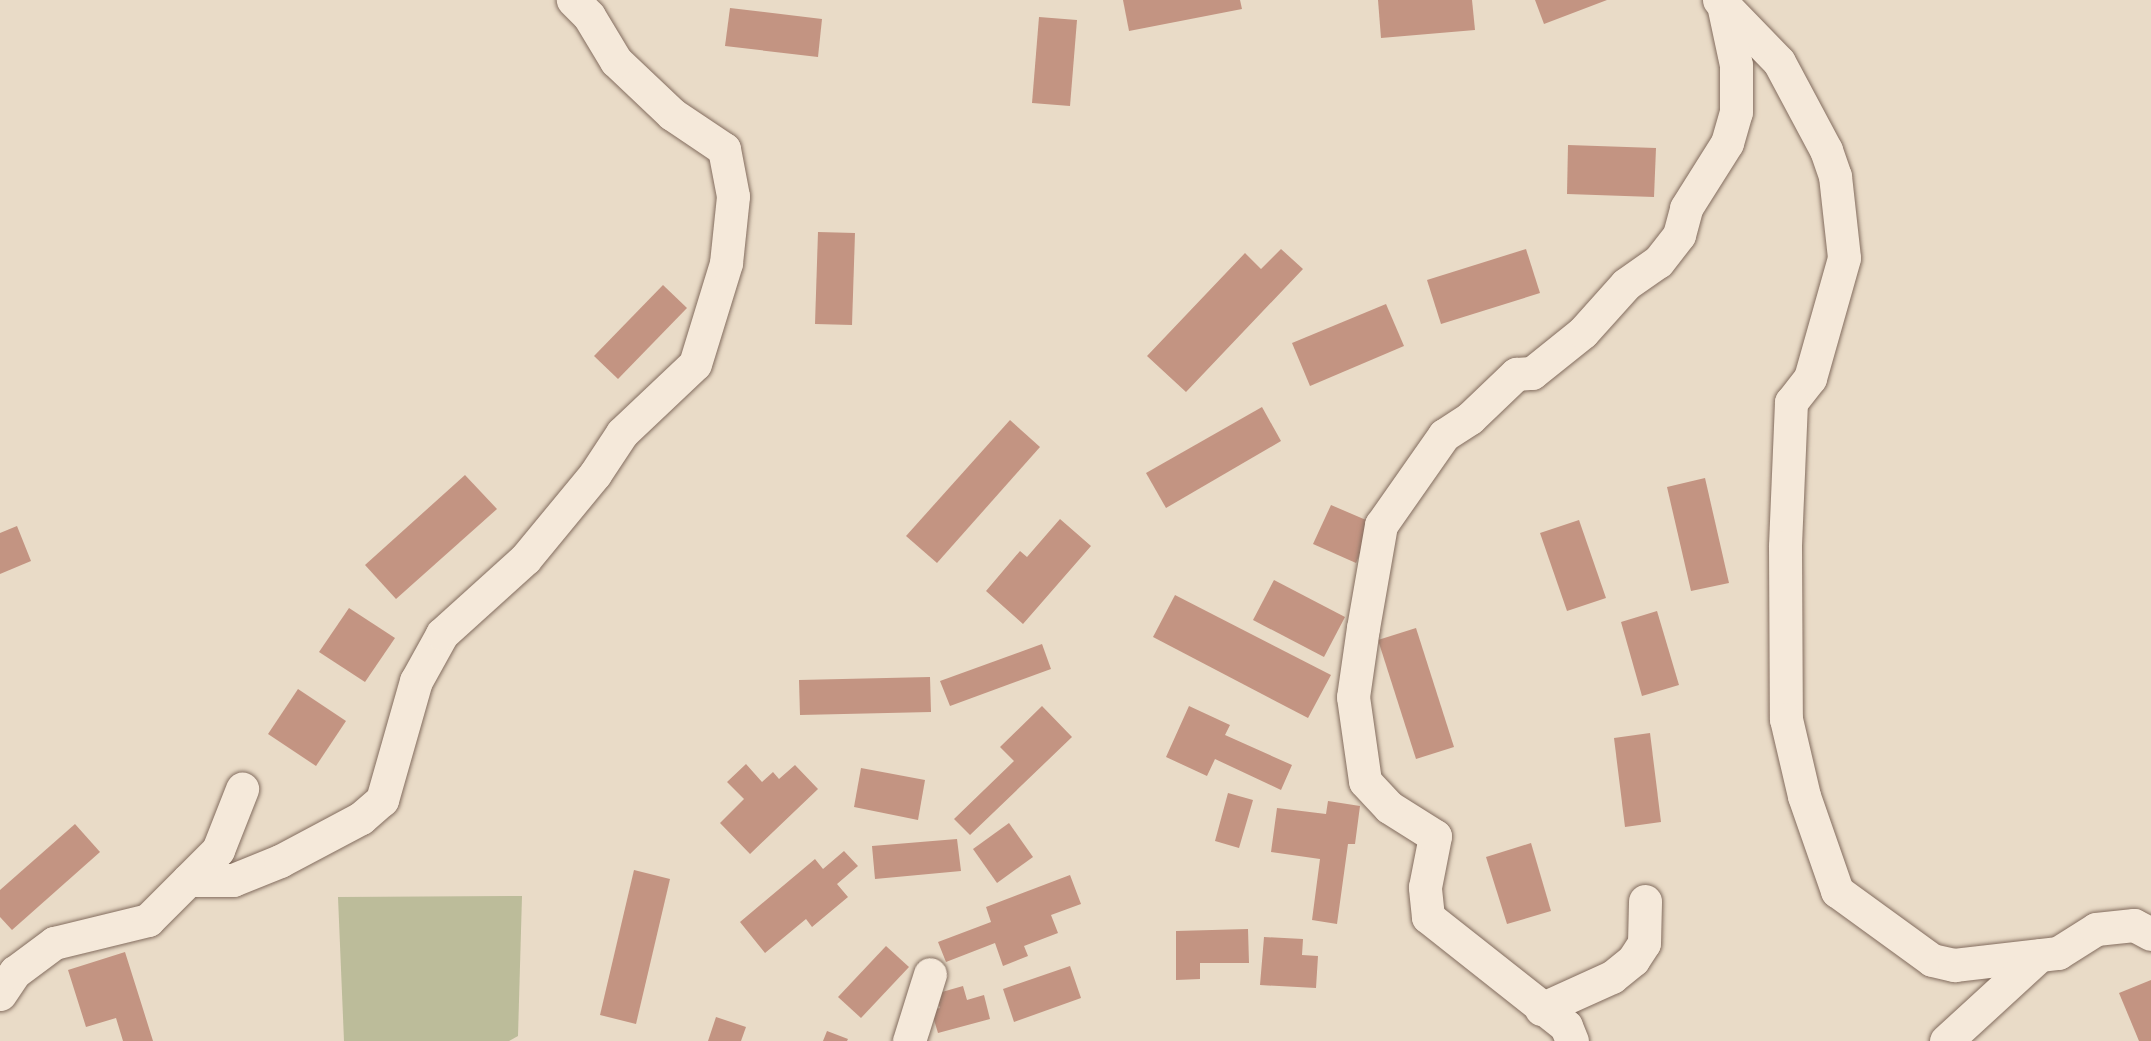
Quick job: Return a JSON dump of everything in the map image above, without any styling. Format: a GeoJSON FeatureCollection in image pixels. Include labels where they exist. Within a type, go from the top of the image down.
{"type":"FeatureCollection","features":[{"type":"Feature","properties":{"kind":"street"},"geometry":{"type":"LineString","coordinates":[[188,880],[242,876],[361,818],[382,800],[416,681],[442,634],[525,559],[595,474],[622,433],[695,364],[726,263],[733,196],[724,150],[672,114],[616,61],[590,16],[573,0]]}},
{"type":"Feature","properties":{"kind":"street"},"geometry":{"type":"LineString","coordinates":[[1721,4],[1779,62],[1826,150],[1835,176],[1844,258],[1810,378],[1791,402],[1786,719],[1804,796],[1837,891],[1932,960],[1954,965],[2058,953],[2096,929],[2134,925],[2151,934]]}},
{"type":"Feature","properties":{"kind":"street"},"geometry":{"type":"LineString","coordinates":[[1572,1041],[1566,1026],[1541,1009],[1428,917],[1425,887],[1435,836],[1389,807],[1365,781],[1353,697],[1381,525],[1444,435],[1470,418],[1516,374],[1532,373],[1583,332],[1626,284],[1658,262],[1679,235],[1686,208],[1727,143],[1736,112],[1736,65],[1721,4]]}},
{"type":"Feature","properties":{"kind":"street"},"geometry":{"type":"LineString","coordinates":[[0,994],[15,972],[54,944],[148,920],[218,850],[242,789]]}},
{"type":"Feature","properties":{"kind":"street"},"geometry":{"type":"LineString","coordinates":[[1541,1009],[1612,977],[1633,960],[1644,943],[1645,901]]}},
{"type":"Feature","properties":{"kind":"street"},"geometry":{"type":"LineString","coordinates":[[1946,1041],[2040,955]]}},
{"type":"Feature","properties":{"kind":"street"},"geometry":{"type":"LineString","coordinates":[[909,1041],[930,974]]}},
{"type":"Feature","properties":{"kind":"green space"},"geometry":{"type":"Polygon","coordinates":[[[522,896],[518,1036],[509,1041],[344,1041],[338,897],[522,896]]]}},
{"type":"Feature","properties":{"kind":"building"},"geometry":{"type":"Polygon","coordinates":[[[1123,0],[1240,0],[1242,9],[1129,31],[1123,0]]]}},
{"type":"Feature","properties":{"kind":"building"},"geometry":{"type":"Polygon","coordinates":[[[1378,0],[1472,0],[1475,30],[1381,38],[1378,0]]]}},
{"type":"Feature","properties":{"kind":"building"},"geometry":{"type":"Polygon","coordinates":[[[1535,0],[1607,0],[1544,24],[1535,0]]]}},
{"type":"Feature","properties":{"kind":"building"},"geometry":{"type":"Polygon","coordinates":[[[730,8],[822,19],[818,57],[725,46],[730,8]]]}},
{"type":"Feature","properties":{"kind":"building"},"geometry":{"type":"Polygon","coordinates":[[[1039,17],[1077,20],[1070,106],[1032,103],[1039,17]]]}},
{"type":"Feature","properties":{"kind":"building"},"geometry":{"type":"Polygon","coordinates":[[[1568,145],[1656,148],[1654,197],[1567,194],[1568,145]]]}},
{"type":"Feature","properties":{"kind":"building"},"geometry":{"type":"Polygon","coordinates":[[[818,232],[855,233],[852,325],[815,324],[818,232]]]}},
{"type":"Feature","properties":{"kind":"building"},"geometry":{"type":"Polygon","coordinates":[[[1281,249],[1303,269],[1186,392],[1147,356],[1245,253],[1261,269],[1281,249]]]}},
{"type":"Feature","properties":{"kind":"building"},"geometry":{"type":"Polygon","coordinates":[[[1526,249],[1540,293],[1441,324],[1427,280],[1526,249]]]}},
{"type":"Feature","properties":{"kind":"building"},"geometry":{"type":"Polygon","coordinates":[[[663,285],[687,308],[618,379],[594,356],[663,285]]]}},
{"type":"Feature","properties":{"kind":"building"},"geometry":{"type":"Polygon","coordinates":[[[1386,304],[1404,346],[1310,386],[1292,343],[1386,304]]]}},
{"type":"Feature","properties":{"kind":"building"},"geometry":{"type":"Polygon","coordinates":[[[1262,407],[1281,441],[1166,508],[1146,473],[1262,407]]]}},
{"type":"Feature","properties":{"kind":"building"},"geometry":{"type":"Polygon","coordinates":[[[1010,420],[1040,447],[937,563],[906,536],[1010,420]]]}},
{"type":"Feature","properties":{"kind":"building"},"geometry":{"type":"Polygon","coordinates":[[[465,475],[497,509],[396,599],[365,565],[465,475]]]}},
{"type":"Feature","properties":{"kind":"building"},"geometry":{"type":"Polygon","coordinates":[[[1705,478],[1729,583],[1691,591],[1667,487],[1705,478]]]}},
{"type":"Feature","properties":{"kind":"building"},"geometry":{"type":"Polygon","coordinates":[[[1331,505],[1373,523],[1356,563],[1313,544],[1331,505]]]}},
{"type":"Feature","properties":{"kind":"building"},"geometry":{"type":"Polygon","coordinates":[[[1060,519],[1091,546],[1023,624],[986,591],[1020,551],[1027,557],[1060,519]]]}},
{"type":"Feature","properties":{"kind":"building"},"geometry":{"type":"Polygon","coordinates":[[[1579,520],[1606,598],[1567,611],[1540,533],[1579,520]]]}},
{"type":"Feature","properties":{"kind":"building"},"geometry":{"type":"Polygon","coordinates":[[[17,526],[31,561],[0,574],[0,533],[17,526]]]}},
{"type":"Feature","properties":{"kind":"building"},"geometry":{"type":"Polygon","coordinates":[[[1274,580],[1345,617],[1324,657],[1253,620],[1274,580]]]}},
{"type":"Feature","properties":{"kind":"building"},"geometry":{"type":"Polygon","coordinates":[[[1175,595],[1331,675],[1308,718],[1153,637],[1175,595]]]}},
{"type":"Feature","properties":{"kind":"building"},"geometry":{"type":"Polygon","coordinates":[[[349,608],[395,638],[365,682],[319,652],[349,608]]]}},
{"type":"Feature","properties":{"kind":"building"},"geometry":{"type":"Polygon","coordinates":[[[1657,611],[1679,685],[1642,696],[1621,622],[1657,611]]]}},
{"type":"Feature","properties":{"kind":"building"},"geometry":{"type":"Polygon","coordinates":[[[1416,628],[1454,747],[1416,759],[1378,640],[1416,628]]]}},
{"type":"Feature","properties":{"kind":"building"},"geometry":{"type":"Polygon","coordinates":[[[1042,644],[1051,669],[950,706],[940,681],[1042,644]]]}},
{"type":"Feature","properties":{"kind":"building"},"geometry":{"type":"Polygon","coordinates":[[[930,677],[931,712],[800,715],[799,680],[930,677]]]}},
{"type":"Feature","properties":{"kind":"building"},"geometry":{"type":"Polygon","coordinates":[[[298,689],[346,721],[316,766],[268,734],[298,689]]]}},
{"type":"Feature","properties":{"kind":"building"},"geometry":{"type":"Polygon","coordinates":[[[1042,706],[1072,737],[970,835],[954,819],[1014,761],[1000,747],[1042,706]]]}},
{"type":"Feature","properties":{"kind":"building"},"geometry":{"type":"Polygon","coordinates":[[[1189,706],[1230,725],[1225,735],[1292,765],[1281,790],[1215,759],[1207,776],[1166,757],[1189,706]]]}},
{"type":"Feature","properties":{"kind":"building"},"geometry":{"type":"Polygon","coordinates":[[[1650,733],[1661,822],[1625,827],[1614,738],[1650,733]]]}},
{"type":"Feature","properties":{"kind":"building"},"geometry":{"type":"Polygon","coordinates":[[[746,764],[762,782],[773,772],[779,779],[795,765],[818,789],[750,854],[720,823],[744,799],[727,782],[746,764]]]}},
{"type":"Feature","properties":{"kind":"building"},"geometry":{"type":"Polygon","coordinates":[[[861,768],[925,780],[918,820],[854,807],[861,768]]]}},
{"type":"Feature","properties":{"kind":"building"},"geometry":{"type":"Polygon","coordinates":[[[1228,793],[1253,800],[1239,848],[1215,841],[1228,793]]]}},
{"type":"Feature","properties":{"kind":"building"},"geometry":{"type":"Polygon","coordinates":[[[1328,801],[1360,806],[1355,844],[1348,844],[1337,924],[1312,920],[1320,859],[1271,852],[1277,808],[1326,814],[1328,801]]]}},
{"type":"Feature","properties":{"kind":"building"},"geometry":{"type":"Polygon","coordinates":[[[1009,823],[1033,857],[997,883],[973,849],[1009,823]]]}},
{"type":"Feature","properties":{"kind":"building"},"geometry":{"type":"Polygon","coordinates":[[[75,824],[100,852],[12,930],[0,917],[0,890],[75,824]]]}},
{"type":"Feature","properties":{"kind":"building"},"geometry":{"type":"Polygon","coordinates":[[[957,839],[961,871],[875,879],[872,846],[957,839]]]}},
{"type":"Feature","properties":{"kind":"building"},"geometry":{"type":"Polygon","coordinates":[[[1531,843],[1551,911],[1507,924],[1486,857],[1531,843]]]}},
{"type":"Feature","properties":{"kind":"building"},"geometry":{"type":"Polygon","coordinates":[[[844,851],[858,866],[837,884],[848,897],[812,927],[806,919],[765,953],[740,922],[815,859],[823,869],[844,851]]]}},
{"type":"Feature","properties":{"kind":"building"},"geometry":{"type":"Polygon","coordinates":[[[634,870],[670,879],[636,1024],[600,1015],[634,870]]]}},
{"type":"Feature","properties":{"kind":"building"},"geometry":{"type":"Polygon","coordinates":[[[1070,875],[1081,904],[1051,915],[1058,933],[1024,946],[1028,956],[1003,966],[995,943],[946,962],[938,942],[991,922],[986,907],[1070,875]]]}},
{"type":"Feature","properties":{"kind":"building"},"geometry":{"type":"Polygon","coordinates":[[[1248,929],[1249,963],[1200,963],[1200,979],[1176,980],[1176,931],[1248,929]]]}},
{"type":"Feature","properties":{"kind":"building"},"geometry":{"type":"Polygon","coordinates":[[[1264,937],[1303,939],[1302,955],[1318,956],[1316,988],[1260,985],[1264,937]]]}},
{"type":"Feature","properties":{"kind":"building"},"geometry":{"type":"Polygon","coordinates":[[[886,946],[909,967],[861,1018],[838,997],[886,946]]]}},
{"type":"Feature","properties":{"kind":"building"},"geometry":{"type":"Polygon","coordinates":[[[125,952],[153,1041],[123,1041],[116,1018],[86,1027],[68,970],[125,952]]]}},
{"type":"Feature","properties":{"kind":"building"},"geometry":{"type":"Polygon","coordinates":[[[1070,966],[1081,998],[1014,1022],[1003,989],[1070,966]]]}},
{"type":"Feature","properties":{"kind":"building"},"geometry":{"type":"Polygon","coordinates":[[[2151,980],[2151,1041],[2139,1041],[2119,993],[2151,980]]]}},
{"type":"Feature","properties":{"kind":"building"},"geometry":{"type":"Polygon","coordinates":[[[963,986],[967,1000],[984,995],[990,1019],[938,1033],[931,1010],[940,1008],[935,994],[963,986]]]}},
{"type":"Feature","properties":{"kind":"building"},"geometry":{"type":"Polygon","coordinates":[[[716,1017],[746,1027],[741,1041],[708,1041],[716,1017]]]}},
{"type":"Feature","properties":{"kind":"building"},"geometry":{"type":"Polygon","coordinates":[[[827,1031],[848,1039],[847,1041],[823,1041],[827,1031]]]}}]}
